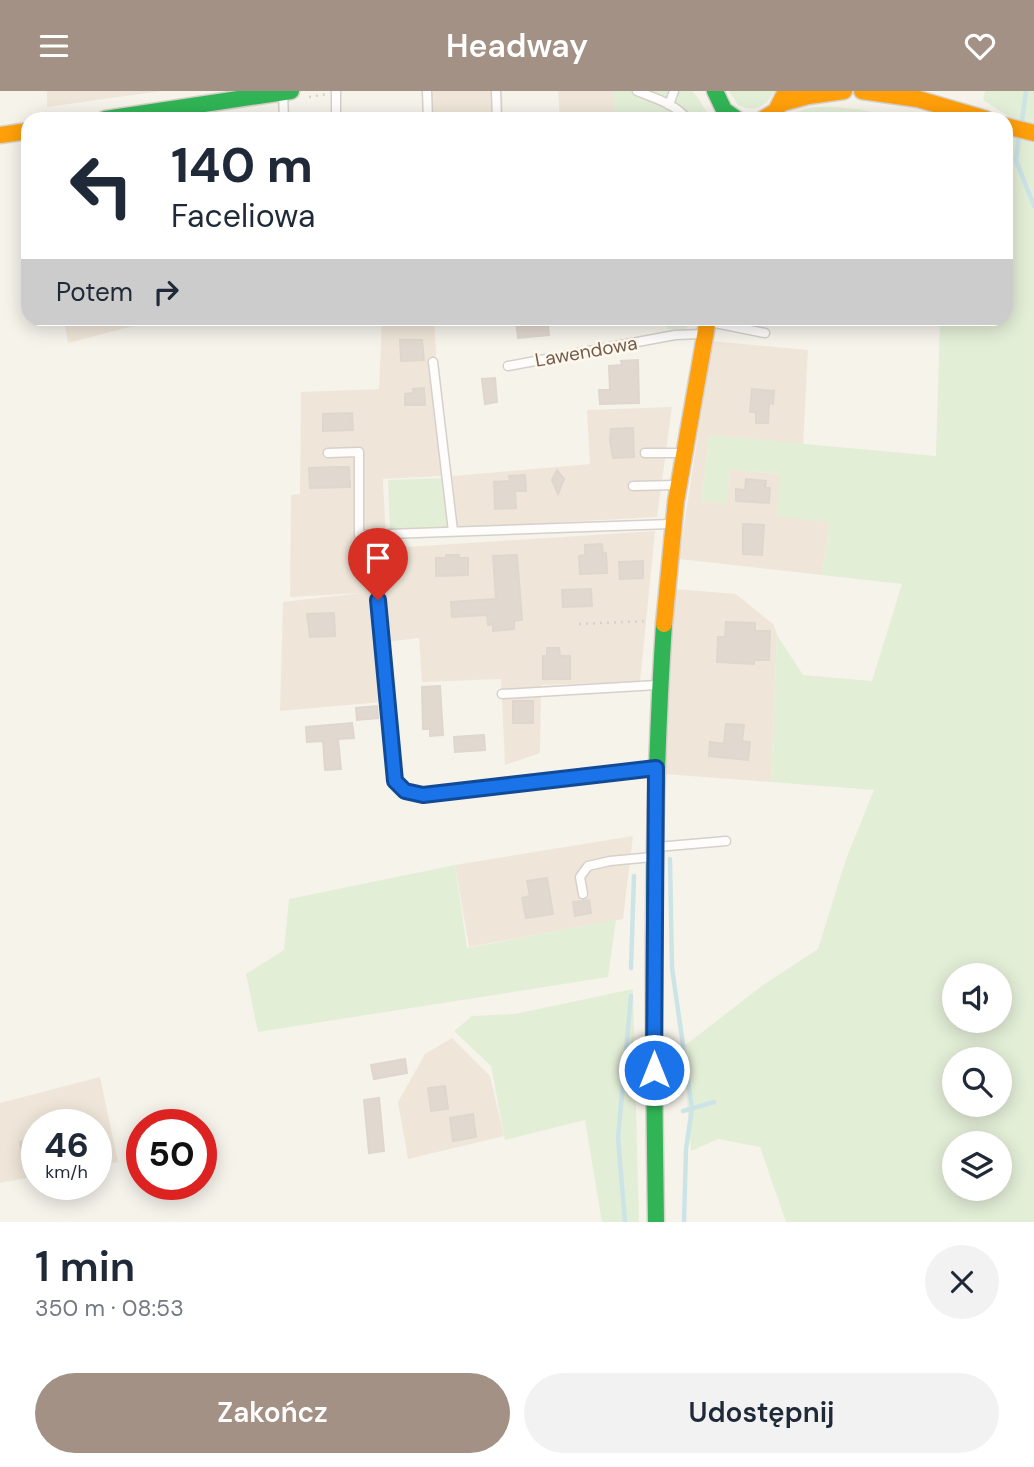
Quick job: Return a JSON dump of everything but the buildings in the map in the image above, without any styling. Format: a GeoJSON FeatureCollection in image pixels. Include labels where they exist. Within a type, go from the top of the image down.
{"type":"FeatureCollection","features":[{"type":"Feature","properties":{"kind":"main road"},"geometry":{"type":"LineString","coordinates":[[150,112],[286,91]]}},
{"type":"Feature","properties":{"kind":"main road"},"geometry":{"type":"LineString","coordinates":[[715,91],[719,104],[726,112]]}},
{"type":"Feature","properties":{"kind":"main road"},"geometry":{"type":"LineString","coordinates":[[773,112],[784,97],[844,91]]}},
{"type":"Feature","properties":{"kind":"main road"},"geometry":{"type":"LineString","coordinates":[[862,91],[918,99],[962,112]]}},
{"type":"Feature","properties":{"kind":"main road"},"geometry":{"type":"LineString","coordinates":[[1013,127],[1034,133]]}},
{"type":"Feature","properties":{"kind":"main road"},"geometry":{"type":"LineString","coordinates":[[0,135],[21,132]]}},
{"type":"Feature","properties":{"kind":"main road"},"geometry":{"type":"LineString","coordinates":[[656,1222],[655,852],[660,684],[673,524],[707,326]]}},
{"type":"Feature","properties":{"kind":"lane"},"geometry":{"type":"LineString","coordinates":[[284,112],[286,91]]}},
{"type":"Feature","properties":{"kind":"lane"},"geometry":{"type":"LineString","coordinates":[[335,91],[336,112]]}},
{"type":"Feature","properties":{"kind":"lane"},"geometry":{"type":"LineString","coordinates":[[427,91],[428,112]]}},
{"type":"Feature","properties":{"kind":"lane"},"geometry":{"type":"LineString","coordinates":[[496,91],[497,112]]}},
{"type":"Feature","properties":{"kind":"lane"},"geometry":{"type":"LineString","coordinates":[[637,91],[669,105],[678,112]]}},
{"type":"Feature","properties":{"kind":"lane"},"geometry":{"type":"LineString","coordinates":[[669,105],[674,91]]}},
{"type":"Feature","properties":{"kind":"lane","name":"Lawendowa"},"geometry":{"type":"LineString","coordinates":[[508,366],[675,335],[704,326]]}},
{"type":"Feature","properties":{"kind":"lane","name":"Lawendowa"},"geometry":{"type":"LineString","coordinates":[[714,326],[765,333]]}},
{"type":"Feature","properties":{"kind":"lane"},"geometry":{"type":"LineString","coordinates":[[433,362],[453,531]]}},
{"type":"Feature","properties":{"kind":"lane"},"geometry":{"type":"LineString","coordinates":[[328,453],[359,453],[359,535],[673,524]]}},
{"type":"Feature","properties":{"kind":"lane"},"geometry":{"type":"LineString","coordinates":[[645,453],[684,453]]}},
{"type":"Feature","properties":{"kind":"lane"},"geometry":{"type":"LineString","coordinates":[[633,486],[679,485]]}},
{"type":"Feature","properties":{"kind":"lane"},"geometry":{"type":"LineString","coordinates":[[378,600],[395,781],[405,791],[423,795],[656,768]]}},
{"type":"Feature","properties":{"kind":"lane"},"geometry":{"type":"LineString","coordinates":[[502,694],[660,684]]}},
{"type":"Feature","properties":{"kind":"lane"},"geometry":{"type":"LineString","coordinates":[[583,894],[580,877],[588,866],[726,841]]}},
{"type":"Feature","properties":{"kind":"path"},"geometry":{"type":"LineString","coordinates":[[579,624],[664,621]]}},
{"type":"Feature","properties":{"kind":"shaded area"},"geometry":{"type":"Polygon","coordinates":[[[47,91],[161,91],[47,107],[47,91]]]}},
{"type":"Feature","properties":{"kind":"shaded area"},"geometry":{"type":"Polygon","coordinates":[[[435,91],[502,91],[503,112],[423,112],[422,94],[435,91]]]}},
{"type":"Feature","properties":{"kind":"shaded area"},"geometry":{"type":"Polygon","coordinates":[[[558,91],[614,91],[615,112],[560,112],[558,91]]]}},
{"type":"Feature","properties":{"kind":"shaded area"},"geometry":{"type":"Polygon","coordinates":[[[65,326],[133,326],[68,343],[65,326]]]}},
{"type":"Feature","properties":{"kind":"shaded area"},"geometry":{"type":"Polygon","coordinates":[[[382,326],[434,326],[443,476],[383,479],[388,583],[392,548],[655,531],[640,682],[541,685],[540,753],[505,765],[501,679],[422,682],[419,638],[386,642],[381,702],[280,711],[283,602],[362,593],[290,597],[291,495],[300,494],[301,392],[379,389],[382,326]]]}},
{"type":"Feature","properties":{"kind":"shaded area"},"geometry":{"type":"Polygon","coordinates":[[[712,341],[808,350],[803,446],[709,435],[702,501],[726,503],[730,469],[780,474],[830,522],[822,575],[679,559],[712,341]]]}},
{"type":"Feature","properties":{"kind":"shaded area"},"geometry":{"type":"Polygon","coordinates":[[[672,407],[657,517],[457,528],[452,476],[590,464],[587,410],[672,407]]]}},
{"type":"Feature","properties":{"kind":"shaded area"},"geometry":{"type":"Polygon","coordinates":[[[675,589],[736,594],[774,625],[777,635],[771,782],[664,774],[675,589]]]}},
{"type":"Feature","properties":{"kind":"shaded area"},"geometry":{"type":"Polygon","coordinates":[[[633,836],[623,919],[469,947],[455,865],[633,836]]]}},
{"type":"Feature","properties":{"kind":"shaded area"},"geometry":{"type":"Polygon","coordinates":[[[452,1038],[490,1076],[504,1136],[408,1159],[398,1102],[425,1054],[452,1038]]]}},
{"type":"Feature","properties":{"kind":"shaded area"},"geometry":{"type":"Polygon","coordinates":[[[100,1077],[107,1109],[21,1109],[21,1179],[0,1183],[0,1103],[100,1077]]]}},
{"type":"Feature","properties":{"kind":"shaded area"},"geometry":{"type":"Polygon","coordinates":[[[112,1134],[118,1162],[112,1163],[112,1134]]]}},
{"type":"Feature","properties":{"kind":"green space"},"geometry":{"type":"Polygon","coordinates":[[[614,91],[692,91],[707,112],[615,112],[614,91]]]}},
{"type":"Feature","properties":{"kind":"green space"},"geometry":{"type":"Polygon","coordinates":[[[729,91],[775,91],[760,107],[750,108],[738,105],[729,91]]]}},
{"type":"Feature","properties":{"kind":"green space"},"geometry":{"type":"Polygon","coordinates":[[[985,91],[1034,91],[1034,125],[1013,119],[1013,112],[1002,112],[983,100],[985,91]]]}},
{"type":"Feature","properties":{"kind":"green space"},"geometry":{"type":"Polygon","coordinates":[[[816,107],[857,109],[872,112],[799,112],[816,107]]]}},
{"type":"Feature","properties":{"kind":"green space"},"geometry":{"type":"Polygon","coordinates":[[[1013,138],[1034,143],[1034,1222],[786,1222],[760,1147],[718,1139],[691,1151],[683,1047],[763,985],[818,949],[846,859],[874,790],[771,782],[777,635],[803,675],[872,681],[902,584],[822,575],[830,522],[776,516],[780,474],[730,469],[726,504],[702,501],[709,435],[936,456],[940,326],[1013,326],[1013,138]]]}},
{"type":"Feature","properties":{"kind":"green space"},"geometry":{"type":"Polygon","coordinates":[[[667,326],[688,326],[686,329],[667,329],[667,326]]]}},
{"type":"Feature","properties":{"kind":"green space"},"geometry":{"type":"Polygon","coordinates":[[[445,478],[448,528],[390,529],[388,480],[445,478]]]}},
{"type":"Feature","properties":{"kind":"green space"},"geometry":{"type":"Polygon","coordinates":[[[455,865],[467,948],[616,920],[608,977],[258,1032],[246,974],[284,950],[289,899],[455,865]]]}},
{"type":"Feature","properties":{"kind":"green space"},"geometry":{"type":"Polygon","coordinates":[[[633,989],[639,1222],[602,1222],[585,1120],[505,1140],[491,1066],[454,1031],[472,1016],[515,1014],[633,989]]]}},
{"type":"Feature","properties":{"kind":"waterway"},"geometry":{"type":"LineString","coordinates":[[1022,121],[1026,91]]}},
{"type":"Feature","properties":{"kind":"waterway"},"geometry":{"type":"LineString","coordinates":[[1019,137],[1016,160],[1034,206]]}},
{"type":"Feature","properties":{"kind":"waterway"},"geometry":{"type":"LineString","coordinates":[[670,859],[672,968],[692,1108],[686,1149],[684,1222]]}},
{"type":"Feature","properties":{"kind":"waterway"},"geometry":{"type":"LineString","coordinates":[[631,968],[634,876]]}},
{"type":"Feature","properties":{"kind":"waterway"},"geometry":{"type":"LineString","coordinates":[[625,1222],[618,1138],[631,996]]}},
{"type":"Feature","properties":{"kind":"waterway"},"geometry":{"type":"LineString","coordinates":[[683,1111],[714,1102]]}},
{"type":"Feature","properties":{"kind":"traffic: fast"},"geometry":{"type":"LineString","coordinates":[[152,112],[291,91]]}},
{"type":"Feature","properties":{"kind":"traffic: fast"},"geometry":{"type":"LineString","coordinates":[[715,91],[727,112]]}},
{"type":"Feature","properties":{"kind":"traffic: fast"},"geometry":{"type":"LineString","coordinates":[[656,1222],[655,848],[664,624]]}},
{"type":"Feature","properties":{"kind":"traffic: slow"},"geometry":{"type":"LineString","coordinates":[[774,112],[786,91]]}},
{"type":"Feature","properties":{"kind":"traffic: slow"},"geometry":{"type":"LineString","coordinates":[[782,103],[844,91]]}},
{"type":"Feature","properties":{"kind":"traffic: slow"},"geometry":{"type":"LineString","coordinates":[[862,91],[918,99],[962,112]]}},
{"type":"Feature","properties":{"kind":"traffic: slow"},"geometry":{"type":"LineString","coordinates":[[1013,128],[1034,133]]}},
{"type":"Feature","properties":{"kind":"traffic: slow"},"geometry":{"type":"LineString","coordinates":[[0,135],[21,132]]}},
{"type":"Feature","properties":{"kind":"traffic: slow"},"geometry":{"type":"LineString","coordinates":[[664,624],[676,501],[707,326]]}},
{"type":"Feature","properties":{"kind":"route"},"geometry":{"type":"LineString","coordinates":[[378,600],[395,781],[405,791],[423,795],[656,768],[654,1070]]}}]}
